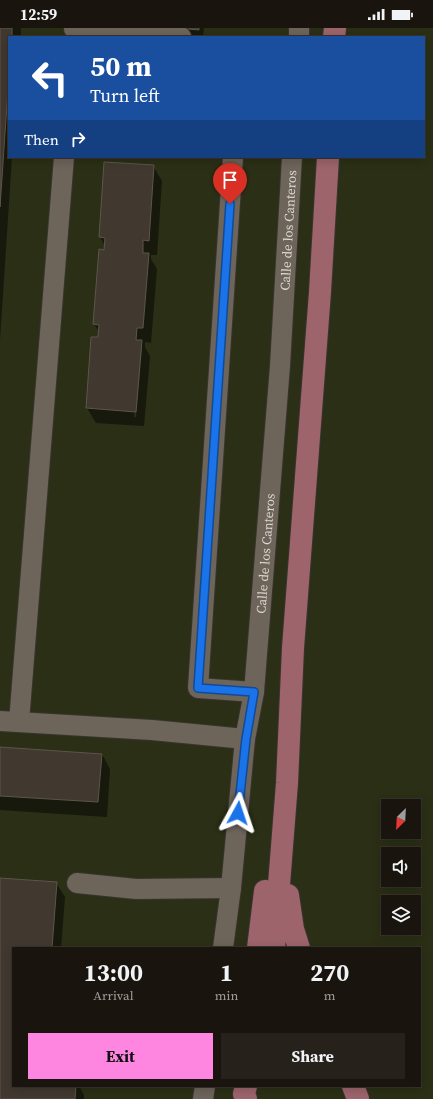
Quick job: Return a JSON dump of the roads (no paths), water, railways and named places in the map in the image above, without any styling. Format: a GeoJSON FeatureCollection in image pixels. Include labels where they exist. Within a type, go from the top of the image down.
{"type":"FeatureCollection","features":[{"type":"Feature","properties":{"kind":"main road"},"geometry":{"type":"LineString","coordinates":[[274,947],[287,784],[294,648],[320,292],[328,158]]}},
{"type":"Feature","properties":{"kind":"main road"},"geometry":{"type":"LineString","coordinates":[[258,947],[294,648]]}},
{"type":"Feature","properties":{"kind":"main road"},"geometry":{"type":"LineString","coordinates":[[287,784],[288,902],[293,929],[299,947]]}},
{"type":"Feature","properties":{"kind":"main road"},"geometry":{"type":"LineString","coordinates":[[262,947],[267,874]]}},
{"type":"Feature","properties":{"kind":"main road"},"geometry":{"type":"LineString","coordinates":[[234,1099],[236,1087]]}},
{"type":"Feature","properties":{"kind":"main road"},"geometry":{"type":"LineString","coordinates":[[246,1087],[244,1094],[246,1099]]}},
{"type":"Feature","properties":{"kind":"main road"},"geometry":{"type":"LineString","coordinates":[[254,1099],[256,1087]]}},
{"type":"Feature","properties":{"kind":"main road"},"geometry":{"type":"LineString","coordinates":[[352,1087],[358,1099]]}},
{"type":"Feature","properties":{"kind":"lane"},"geometry":{"type":"LineString","coordinates":[[74,32],[160,36]]}},
{"type":"Feature","properties":{"kind":"lane"},"geometry":{"type":"LineString","coordinates":[[64,158],[9,721],[152,730],[246,739]]}},
{"type":"Feature","properties":{"kind":"lane"},"geometry":{"type":"LineString","coordinates":[[233,158],[198,688],[254,692]]}},
{"type":"Feature","properties":{"kind":"lane","name":"Calle de los Canteros"},"geometry":{"type":"LineString","coordinates":[[223,947],[231,888],[246,739],[254,692],[280,366],[292,158]]}},
{"type":"Feature","properties":{"kind":"lane"},"geometry":{"type":"LineString","coordinates":[[77,883],[136,890],[231,888]]}},
{"type":"Feature","properties":{"kind":"lane"},"geometry":{"type":"LineString","coordinates":[[203,1099],[205,1087]]}}]}
